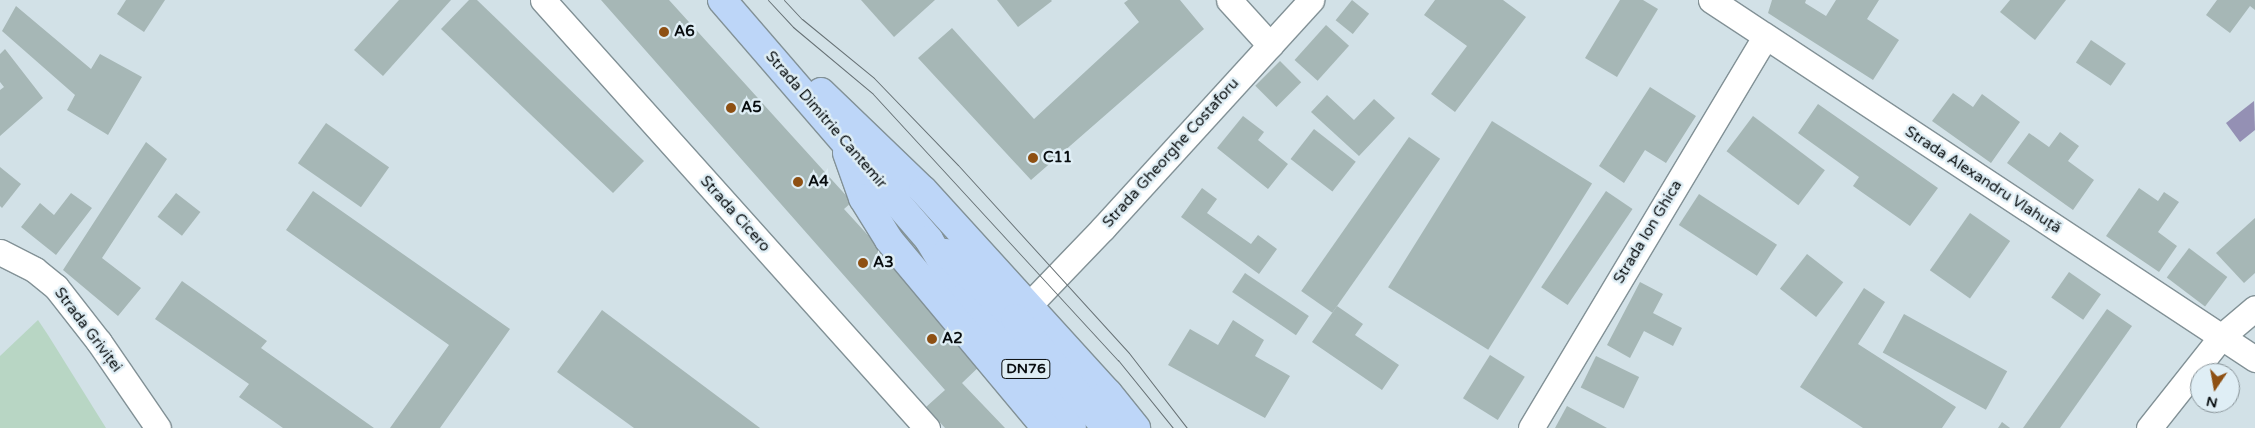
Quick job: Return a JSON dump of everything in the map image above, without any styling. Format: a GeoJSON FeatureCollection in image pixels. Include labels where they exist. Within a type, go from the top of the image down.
{"type":"FeatureCollection","features":[{"type":"Feature","properties":{"kind":"main road","name":"Strada Dimitrie Cantemir"},"geometry":{"type":"LineString","coordinates":[[722,0],[929,240],[964,298],[1046,391],[1072,428]]}},
{"type":"Feature","properties":{"kind":"main road"},"geometry":{"type":"LineString","coordinates":[[778,64],[817,89],[851,118],[923,190],[1028,305],[1136,428]]}},
{"type":"Feature","properties":{"kind":"main road"},"geometry":{"type":"LineString","coordinates":[[840,135],[863,198],[889,240],[1046,428]]}},
{"type":"Feature","properties":{"kind":"main road","name":"Strada Dimitrie Cantemir"},"geometry":{"type":"LineString","coordinates":[[929,240],[965,268],[1009,312],[1106,428]]}},
{"type":"Feature","properties":{"kind":"street","name":"Strada Cicero"},"geometry":{"type":"LineString","coordinates":[[543,0],[927,428]]}},
{"type":"Feature","properties":{"kind":"street"},"geometry":{"type":"LineString","coordinates":[[1229,0],[1270,45]]}},
{"type":"Feature","properties":{"kind":"street","name":"Strada Gheorghe Costaforu"},"geometry":{"type":"LineString","coordinates":[[1028,305],[1103,228],[1311,0]]}},
{"type":"Feature","properties":{"kind":"street","name":"Strada Alexandru Vlahuță"},"geometry":{"type":"LineString","coordinates":[[1711,0],[2255,359]]}},
{"type":"Feature","properties":{"kind":"street","name":"Strada Ion Ghica"},"geometry":{"type":"LineString","coordinates":[[1531,428],[1765,37]]}},
{"type":"Feature","properties":{"kind":"street","name":"Strada Griviței"},"geometry":{"type":"LineString","coordinates":[[0,252],[36,270],[62,294],[158,428]]}},
{"type":"Feature","properties":{"kind":"street"},"geometry":{"type":"LineString","coordinates":[[2149,428],[2222,336],[2255,308]]}},
{"type":"Feature","properties":{"kind":"green space"},"geometry":{"type":"Polygon","coordinates":[[[38,320],[106,428],[0,428],[0,356],[38,320]]]}},
{"type":"Feature","properties":{"kind":"shaded area"},"geometry":{"type":"Polygon","coordinates":[[[2254,101],[2255,130],[2240,142],[2226,123],[2254,101]]]}},
{"type":"Feature","properties":{"kind":"building"},"geometry":{"type":"Polygon","coordinates":[[[126,0],[165,0],[144,32],[117,14],[126,0]]]}},
{"type":"Feature","properties":{"kind":"building"},"geometry":{"type":"Polygon","coordinates":[[[399,0],[451,0],[383,76],[354,50],[399,0]]]}},
{"type":"Feature","properties":{"kind":"building"},"geometry":{"type":"Polygon","coordinates":[[[469,0],[477,0],[644,161],[613,193],[441,29],[469,0]]]}},
{"type":"Feature","properties":{"kind":"building"},"geometry":{"type":"Polygon","coordinates":[[[601,0],[669,0],[852,202],[844,209],[984,362],[962,383],[1005,428],[945,428],[926,407],[945,390],[601,0]]]}},
{"type":"Feature","properties":{"kind":"building"},"geometry":{"type":"Polygon","coordinates":[[[861,0],[935,0],[894,37],[861,0]]]}},
{"type":"Feature","properties":{"kind":"building"},"geometry":{"type":"Polygon","coordinates":[[[997,0],[1051,0],[1052,1],[1018,27],[997,0]]]}},
{"type":"Feature","properties":{"kind":"building"},"geometry":{"type":"Polygon","coordinates":[[[1128,0],[1180,0],[1204,29],[1031,180],[918,58],[952,28],[1034,119],[1139,22],[1124,3],[1128,0]]]}},
{"type":"Feature","properties":{"kind":"building"},"geometry":{"type":"Polygon","coordinates":[[[1352,0],[1369,14],[1353,34],[1336,20],[1352,0]]]}},
{"type":"Feature","properties":{"kind":"building"},"geometry":{"type":"Polygon","coordinates":[[[1435,0],[1503,0],[1526,17],[1455,112],[1431,94],[1467,46],[1424,15],[1435,0]]]}},
{"type":"Feature","properties":{"kind":"building"},"geometry":{"type":"Polygon","coordinates":[[[1620,0],[1643,0],[1658,9],[1617,77],[1585,58],[1620,0]]]}},
{"type":"Feature","properties":{"kind":"building"},"geometry":{"type":"Polygon","coordinates":[[[1772,0],[1806,0],[1805,3],[1826,16],[1836,0],[1879,0],[1867,19],[1899,40],[1873,80],[1768,13],[1772,0]]]}},
{"type":"Feature","properties":{"kind":"building"},"geometry":{"type":"Polygon","coordinates":[[[2010,0],[2066,0],[2035,40],[2000,12],[2010,0]]]}},
{"type":"Feature","properties":{"kind":"building"},"geometry":{"type":"Polygon","coordinates":[[[2217,0],[2255,0],[2255,10],[2250,6],[2230,33],[2206,15],[2217,0]]]}},
{"type":"Feature","properties":{"kind":"building"},"geometry":{"type":"Polygon","coordinates":[[[16,6],[91,69],[100,54],[142,77],[108,135],[67,110],[75,95],[2,31],[16,6]]]}},
{"type":"Feature","properties":{"kind":"building"},"geometry":{"type":"Polygon","coordinates":[[[1326,25],[1349,46],[1318,81],[1295,60],[1326,25]]]}},
{"type":"Feature","properties":{"kind":"building"},"geometry":{"type":"Polygon","coordinates":[[[2091,40],[2126,63],[2111,86],[2076,62],[2091,40]]]}},
{"type":"Feature","properties":{"kind":"building"},"geometry":{"type":"Polygon","coordinates":[[[5,49],[43,98],[0,136],[0,90],[4,87],[0,82],[0,54],[5,49]]]}},
{"type":"Feature","properties":{"kind":"building"},"geometry":{"type":"Polygon","coordinates":[[[1280,61],[1301,82],[1276,107],[1255,86],[1280,61]]]}},
{"type":"Feature","properties":{"kind":"building"},"geometry":{"type":"Polygon","coordinates":[[[1650,87],[1696,116],[1666,163],[1645,150],[1624,183],[1599,166],[1650,87]]]}},
{"type":"Feature","properties":{"kind":"building"},"geometry":{"type":"Polygon","coordinates":[[[1953,93],[1973,107],[1982,94],[2020,122],[1991,163],[1932,121],[1953,93]]]}},
{"type":"Feature","properties":{"kind":"building"},"geometry":{"type":"Polygon","coordinates":[[[1327,95],[1354,120],[1374,99],[1395,118],[1359,156],[1311,112],[1327,95]]]}},
{"type":"Feature","properties":{"kind":"building"},"geometry":{"type":"Polygon","coordinates":[[[1818,104],[1938,188],[1910,226],[1853,186],[1859,177],[1798,133],[1818,104]]]}},
{"type":"Feature","properties":{"kind":"building"},"geometry":{"type":"Polygon","coordinates":[[[1243,116],[1264,132],[1258,140],[1288,164],[1268,189],[1217,148],[1243,116]]]}},
{"type":"Feature","properties":{"kind":"building"},"geometry":{"type":"Polygon","coordinates":[[[1753,116],[1825,170],[1798,205],[1727,151],[1753,116]]]}},
{"type":"Feature","properties":{"kind":"building"},"geometry":{"type":"Polygon","coordinates":[[[1492,121],[1592,184],[1488,350],[1388,287],[1492,121]]]}},
{"type":"Feature","properties":{"kind":"building"},"geometry":{"type":"Polygon","coordinates":[[[326,123],[389,167],[361,207],[298,163],[326,123]]]}},
{"type":"Feature","properties":{"kind":"building"},"geometry":{"type":"Polygon","coordinates":[[[1314,129],[1356,162],[1332,192],[1291,159],[1314,129]]]}},
{"type":"Feature","properties":{"kind":"building"},"geometry":{"type":"Polygon","coordinates":[[[2060,132],[2079,146],[2068,161],[2094,180],[2073,210],[2007,163],[2029,133],[2049,147],[2060,132]]]}},
{"type":"Feature","properties":{"kind":"building"},"geometry":{"type":"Polygon","coordinates":[[[1409,137],[1440,159],[1332,313],[1301,291],[1409,137]]]}},
{"type":"Feature","properties":{"kind":"building"},"geometry":{"type":"Polygon","coordinates":[[[146,142],[167,159],[102,258],[141,288],[118,316],[63,270],[146,142]]]}},
{"type":"Feature","properties":{"kind":"building"},"geometry":{"type":"Polygon","coordinates":[[[0,167],[21,184],[2,208],[0,206],[0,167]]]}},
{"type":"Feature","properties":{"kind":"building"},"geometry":{"type":"Polygon","coordinates":[[[1202,188],[1217,199],[1207,213],[1251,244],[1258,235],[1277,249],[1259,274],[1181,217],[1202,188]]]}},
{"type":"Feature","properties":{"kind":"building"},"geometry":{"type":"Polygon","coordinates":[[[2139,188],[2158,201],[2164,192],[2179,202],[2158,232],[2177,246],[2159,272],[2106,236],[2139,188]]]}},
{"type":"Feature","properties":{"kind":"building"},"geometry":{"type":"Polygon","coordinates":[[[313,191],[510,329],[440,428],[390,428],[449,345],[286,230],[313,191]]]}},
{"type":"Feature","properties":{"kind":"building"},"geometry":{"type":"Polygon","coordinates":[[[1606,191],[1633,209],[1568,305],[1541,287],[1606,191]]]}},
{"type":"Feature","properties":{"kind":"building"},"geometry":{"type":"Polygon","coordinates":[[[71,193],[92,208],[56,255],[21,227],[40,203],[54,215],[71,193]]]}},
{"type":"Feature","properties":{"kind":"building"},"geometry":{"type":"Polygon","coordinates":[[[176,193],[200,212],[182,236],[158,217],[176,193]]]}},
{"type":"Feature","properties":{"kind":"building"},"geometry":{"type":"Polygon","coordinates":[[[1699,194],[1777,245],[1757,276],[1679,225],[1699,194]]]}},
{"type":"Feature","properties":{"kind":"building"},"geometry":{"type":"Polygon","coordinates":[[[1970,213],[2010,241],[1970,298],[1930,270],[1970,213]]]}},
{"type":"Feature","properties":{"kind":"building"},"geometry":{"type":"Polygon","coordinates":[[[2255,218],[2255,273],[2244,283],[2216,253],[2255,218]]]}},
{"type":"Feature","properties":{"kind":"building"},"geometry":{"type":"Polygon","coordinates":[[[2189,248],[2227,277],[2205,306],[2167,278],[2189,248]]]}},
{"type":"Feature","properties":{"kind":"building"},"geometry":{"type":"Polygon","coordinates":[[[1807,254],[1843,282],[1816,317],[1780,289],[1807,254]]]}},
{"type":"Feature","properties":{"kind":"building"},"geometry":{"type":"Polygon","coordinates":[[[2069,272],[2101,294],[2083,320],[2051,297],[2069,272]]]}},
{"type":"Feature","properties":{"kind":"building"},"geometry":{"type":"Polygon","coordinates":[[[1245,273],[1309,316],[1296,335],[1232,292],[1245,273]]]}},
{"type":"Feature","properties":{"kind":"building"},"geometry":{"type":"Polygon","coordinates":[[[182,281],[267,341],[261,348],[374,428],[283,428],[239,397],[249,384],[155,319],[182,281]]]}},
{"type":"Feature","properties":{"kind":"building"},"geometry":{"type":"Polygon","coordinates":[[[1640,282],[1663,294],[1653,313],[1682,328],[1673,346],[1644,331],[1630,358],[1607,345],[1640,282]]]}},
{"type":"Feature","properties":{"kind":"building"},"geometry":{"type":"Polygon","coordinates":[[[1864,288],[1885,302],[1858,344],[1956,407],[1942,428],[1863,428],[1800,387],[1864,288]]]}},
{"type":"Feature","properties":{"kind":"building"},"geometry":{"type":"Polygon","coordinates":[[[1337,306],[1363,324],[1355,335],[1399,365],[1382,390],[1312,342],[1337,306]]]}},
{"type":"Feature","properties":{"kind":"building"},"geometry":{"type":"Polygon","coordinates":[[[2107,309],[2132,326],[2060,428],[2023,428],[2107,309]]]}},
{"type":"Feature","properties":{"kind":"building"},"geometry":{"type":"Polygon","coordinates":[[[602,310],[760,428],[634,428],[557,372],[602,310]]]}},
{"type":"Feature","properties":{"kind":"building"},"geometry":{"type":"Polygon","coordinates":[[[1904,314],[2007,371],[1986,410],[1883,352],[1904,314]]]}},
{"type":"Feature","properties":{"kind":"building"},"geometry":{"type":"Polygon","coordinates":[[[1233,320],[1264,340],[1255,356],[1290,376],[1265,418],[1168,365],[1190,329],[1218,345],[1233,320]]]}},
{"type":"Feature","properties":{"kind":"building"},"geometry":{"type":"Polygon","coordinates":[[[1490,355],[1525,377],[1498,420],[1463,398],[1490,355]]]}},
{"type":"Feature","properties":{"kind":"building"},"geometry":{"type":"Polygon","coordinates":[[[1596,356],[1639,377],[1624,408],[1581,387],[1596,356]]]}},
{"type":"Feature","properties":{"kind":"building"},"geometry":{"type":"Polygon","coordinates":[[[1567,406],[1607,428],[1555,428],[1567,406]]]}},
{"type":"Feature","properties":{"kind":"building"},"geometry":{"type":"Polygon","coordinates":[[[2002,422],[2010,428],[1998,428],[2002,422]]]}},
{"type":"Feature","properties":{"kind":"tram line"},"geometry":{"type":"LineString","coordinates":[[768,0],[793,27],[873,94],[1118,360],[1173,428]]}},
{"type":"Feature","properties":{"kind":"tram line"},"geometry":{"type":"LineString","coordinates":[[784,0],[802,19],[874,78],[958,165],[1129,353],[1187,428]]}},
{"type":"Feature","properties":{"kind":"place","name":"A6"},"geometry":{"type":"Point","coordinates":[664,32]}},
{"type":"Feature","properties":{"kind":"place","name":"A5"},"geometry":{"type":"Point","coordinates":[731,108]}},
{"type":"Feature","properties":{"kind":"place","name":"C11"},"geometry":{"type":"Point","coordinates":[1033,158]}},
{"type":"Feature","properties":{"kind":"place","name":"A4"},"geometry":{"type":"Point","coordinates":[798,182]}},
{"type":"Feature","properties":{"kind":"place","name":"A3"},"geometry":{"type":"Point","coordinates":[863,263]}},
{"type":"Feature","properties":{"kind":"place","name":"A2"},"geometry":{"type":"Point","coordinates":[932,339]}}]}
